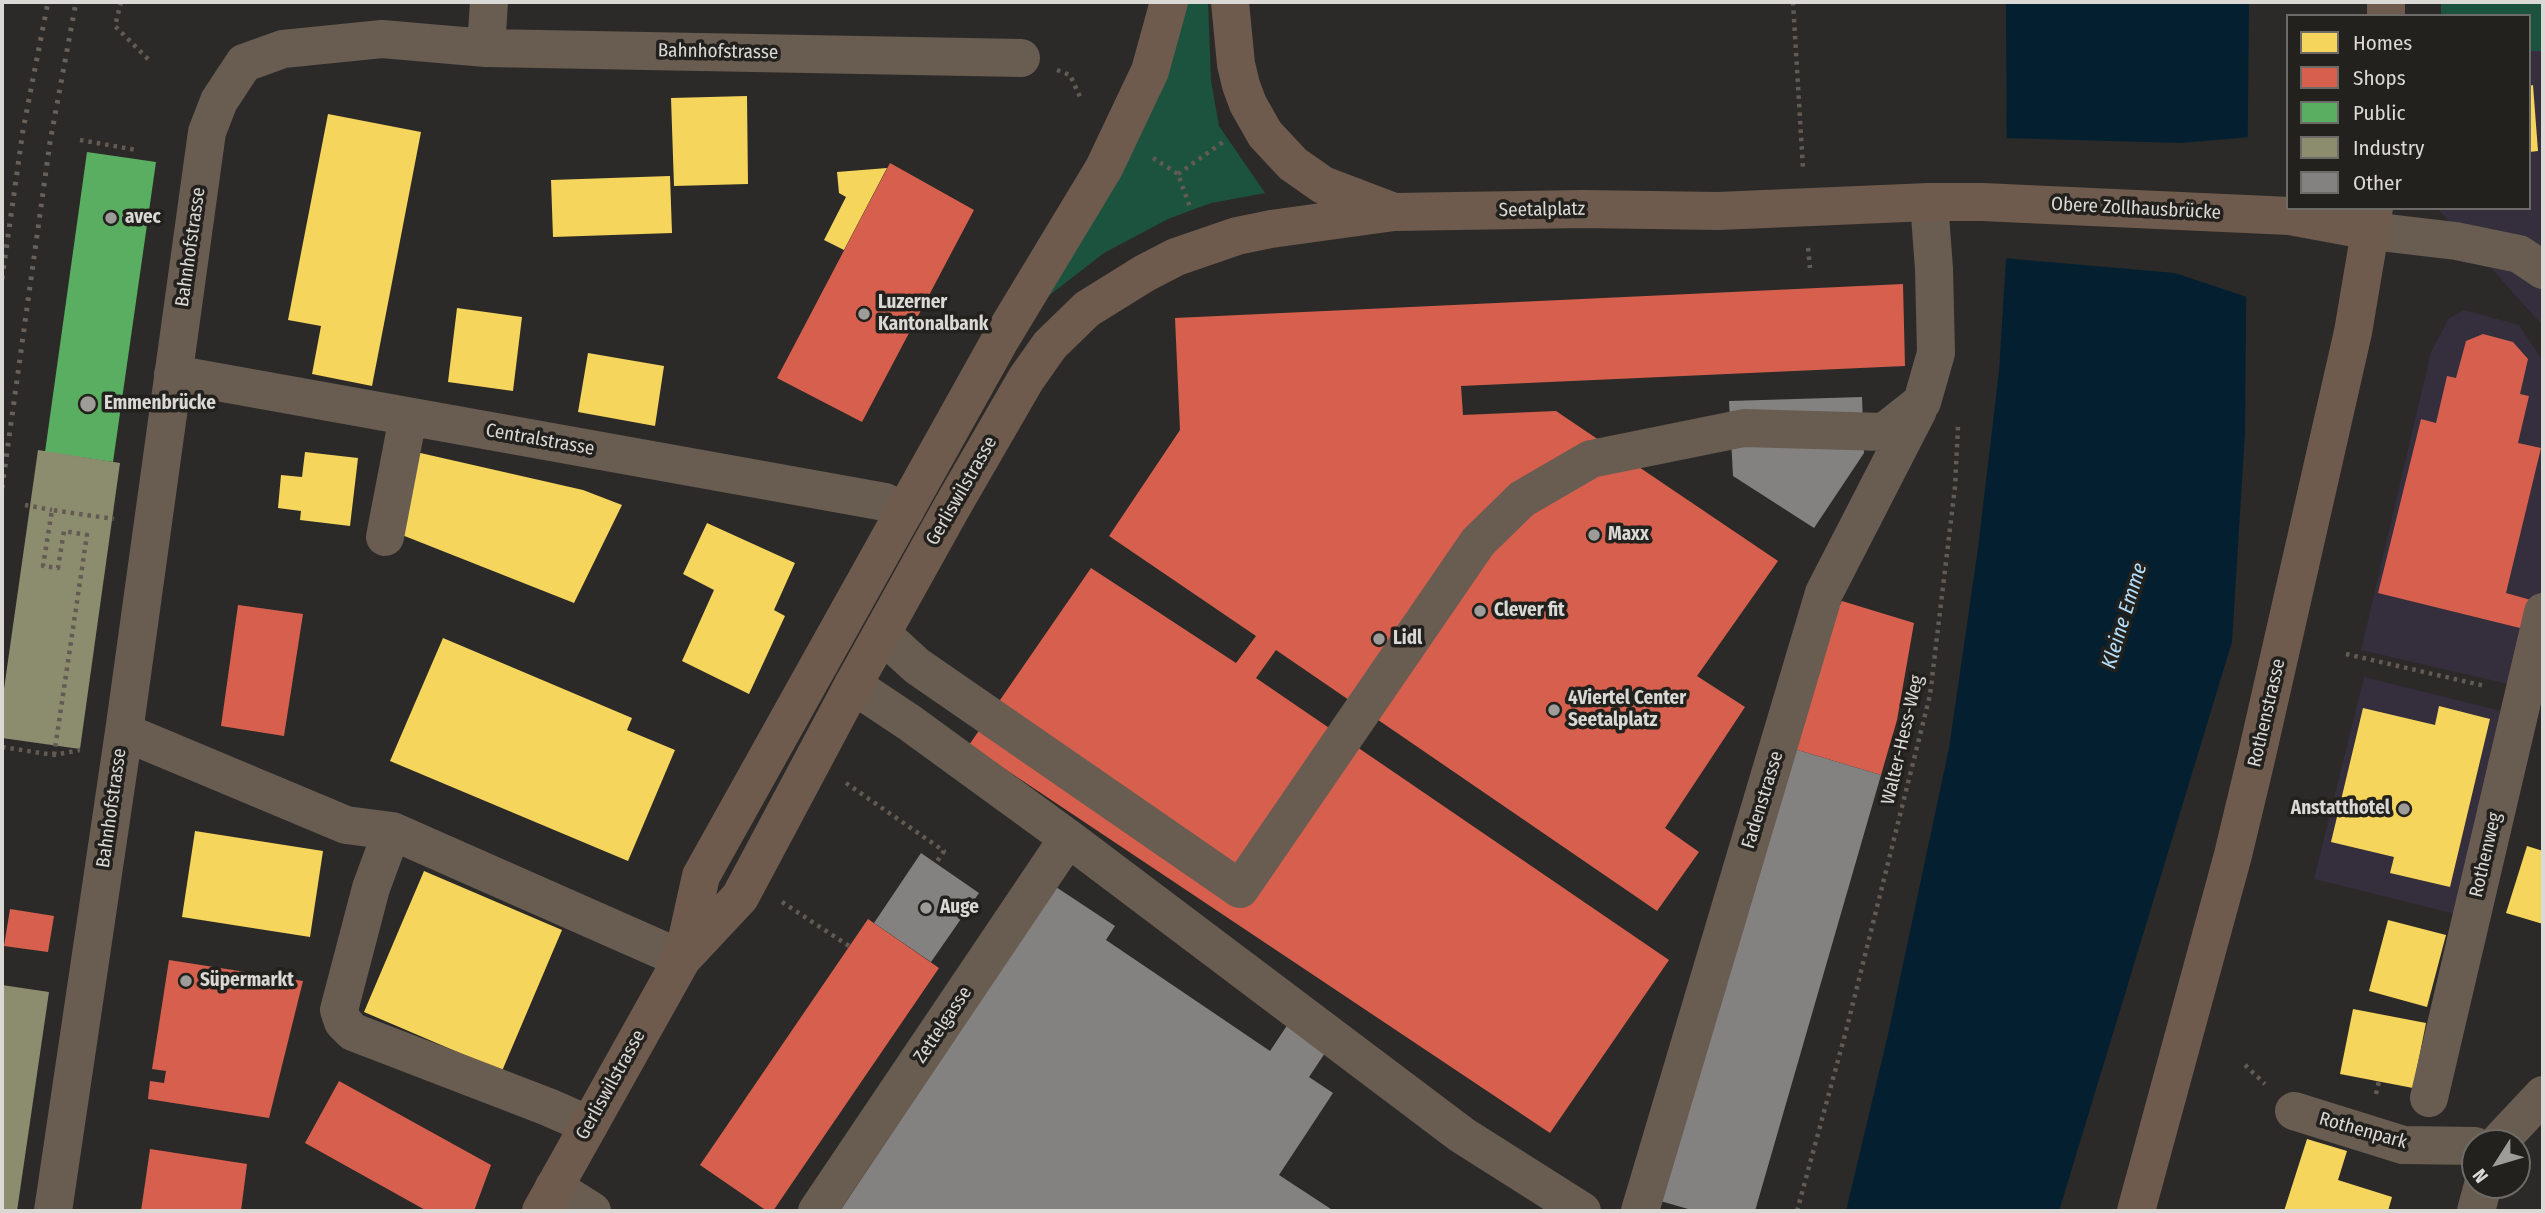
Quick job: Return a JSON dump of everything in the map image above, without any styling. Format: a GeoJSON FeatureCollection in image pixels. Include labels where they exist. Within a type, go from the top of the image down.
{"type":"FeatureCollection","features":[{"type":"Feature","properties":{"kind":"main road","name":"Gerliswilstrasse"},"geometry":{"type":"LineString","coordinates":[[682,959],[701,876],[1006,330],[1104,168],[1150,71],[1169,2]]}},
{"type":"Feature","properties":{"kind":"main road","name":"Seetalplatz"},"geometry":{"type":"LineString","coordinates":[[1230,2],[1238,74],[1248,104],[1265,134],[1293,164],[1323,185],[1394,212],[1583,209],[1718,211],[1982,202]]}},
{"type":"Feature","properties":{"kind":"main road","name":"Obere Zollhausbrücke"},"geometry":{"type":"LineString","coordinates":[[1982,202],[2372,220]]}},
{"type":"Feature","properties":{"kind":"main road","name":"Gerliswilstrasse"},"geometry":{"type":"LineString","coordinates":[[547,1199],[682,959],[740,897],[853,685],[1026,379],[1050,345],[1087,309],[1144,273],[1176,257],[1216,243],[1271,229],[1394,212]]}},
{"type":"Feature","properties":{"kind":"main road","name":"Rothenstrasse"},"geometry":{"type":"LineString","coordinates":[[2136,1211],[2253,773],[2353,332],[2372,220]]}},
{"type":"Feature","properties":{"kind":"street"},"geometry":{"type":"LineString","coordinates":[[486,48],[489,2]]}},
{"type":"Feature","properties":{"kind":"street","name":"Bahnhofstrasse"},"geometry":{"type":"LineString","coordinates":[[53,1211],[124,732],[207,132],[219,101],[244,63],[283,49],[382,39],[486,48],[1021,58]]}},
{"type":"Feature","properties":{"kind":"street","name":"Fadenstrasse"},"geometry":{"type":"LineString","coordinates":[[1640,1211],[1824,593],[1922,402],[1936,353],[1930,202]]}},
{"type":"Feature","properties":{"kind":"street"},"geometry":{"type":"LineString","coordinates":[[2372,220],[2519,254],[2543,270]]}},
{"type":"Feature","properties":{"kind":"street","name":"Centralstrasse"},"geometry":{"type":"LineString","coordinates":[[173,374],[885,502],[905,510]]}},
{"type":"Feature","properties":{"kind":"street"},"geometry":{"type":"LineString","coordinates":[[882,634],[917,666],[1240,889],[1478,542],[1522,499],[1591,459],[1744,428],[1884,432],[1922,402]]}},
{"type":"Feature","properties":{"kind":"street"},"geometry":{"type":"LineString","coordinates":[[385,537],[408,416]]}},
{"type":"Feature","properties":{"kind":"street","name":"Rothenweg"},"geometry":{"type":"LineString","coordinates":[[2429,1098],[2532,683],[2543,612]]}},
{"type":"Feature","properties":{"kind":"street"},"geometry":{"type":"LineString","coordinates":[[853,685],[911,723],[1068,838],[1462,1135],[1582,1211]]}},
{"type":"Feature","properties":{"kind":"street"},"geometry":{"type":"LineString","coordinates":[[124,732],[346,825],[392,831],[682,959]]}},
{"type":"Feature","properties":{"kind":"street"},"geometry":{"type":"LineString","coordinates":[[392,831],[370,888],[340,1010],[343,1022],[353,1032],[589,1125]]}},
{"type":"Feature","properties":{"kind":"street","name":"Zettelgasse"},"geometry":{"type":"LineString","coordinates":[[817,1211],[1068,838]]}},
{"type":"Feature","properties":{"kind":"street"},"geometry":{"type":"LineString","coordinates":[[2511,1129],[2543,1095]]}},
{"type":"Feature","properties":{"kind":"street","name":"Rothenpark"},"geometry":{"type":"LineString","coordinates":[[2294,1111],[2403,1145],[2461,1146]]}},
{"type":"Feature","properties":{"kind":"street"},"geometry":{"type":"LineString","coordinates":[[547,1199],[592,1211]]}},
{"type":"Feature","properties":{"kind":"path"},"geometry":{"type":"LineString","coordinates":[[121,2],[115,26],[149,60]]}},
{"type":"Feature","properties":{"kind":"path"},"geometry":{"type":"LineString","coordinates":[[1793,2],[1810,268]]}},
{"type":"Feature","properties":{"kind":"path"},"geometry":{"type":"LineString","coordinates":[[1070,75],[1081,99]]}},
{"type":"Feature","properties":{"kind":"path"},"geometry":{"type":"LineString","coordinates":[[80,140],[137,150]]}},
{"type":"Feature","properties":{"kind":"path","name":"Walter-Hess-Weg"},"geometry":{"type":"LineString","coordinates":[[1797,1211],[1846,1031],[1930,695],[1955,487],[1958,421]]}},
{"type":"Feature","properties":{"kind":"path"},"geometry":{"type":"LineString","coordinates":[[25,505],[153,524]]}},
{"type":"Feature","properties":{"kind":"path"},"geometry":{"type":"LineString","coordinates":[[2,747],[54,755],[88,535],[64,531],[58,568],[43,566],[52,510]]}},
{"type":"Feature","properties":{"kind":"path"},"geometry":{"type":"LineString","coordinates":[[2346,654],[2532,683]]}},
{"type":"Feature","properties":{"kind":"path"},"geometry":{"type":"LineString","coordinates":[[837,777],[944,851],[936,863]]}},
{"type":"Feature","properties":{"kind":"path"},"geometry":{"type":"LineString","coordinates":[[777,899],[849,946]]}},
{"type":"Feature","properties":{"kind":"shaded area"},"geometry":{"type":"Polygon","coordinates":[[[2543,2],[2543,326],[2439,210],[2531,210],[2531,14],[2543,2]]]}},
{"type":"Feature","properties":{"kind":"shaded area"},"geometry":{"type":"Polygon","coordinates":[[[2464,310],[2519,325],[2543,361],[2543,590],[2521,687],[2361,650],[2431,352],[2449,318],[2464,310]]]}},
{"type":"Feature","properties":{"kind":"shaded area","name":"Anstatthotel"},"geometry":{"type":"Polygon","coordinates":[[[2364,677],[2513,714],[2463,916],[2314,879],[2364,677]]]}},
{"type":"Feature","properties":{"kind":"green space"},"geometry":{"type":"Polygon","coordinates":[[[1183,2],[1208,2],[1211,81],[1219,126],[1265,193],[1211,203],[1168,219],[1104,253],[1047,297],[1183,2]]]}},
{"type":"Feature","properties":{"kind":"green space"},"geometry":{"type":"Polygon","coordinates":[[[2441,2],[2543,2],[2543,51],[2531,51],[2531,14],[2441,14],[2441,2]]]}},
{"type":"Feature","properties":{"kind":"water","name":"Kleine Emme"},"geometry":{"type":"Polygon","coordinates":[[[2006,2],[2249,2],[2245,433],[2232,642],[2059,1211],[1846,1211],[1889,1030],[1949,748],[1978,548],[1999,371],[2007,242],[2006,2]]]}},
{"type":"Feature","properties":{"kind":"pier"},"geometry":{"type":"Polygon","coordinates":[[[2251,137],[2250,298],[2175,273],[2003,258],[2003,138],[2181,143],[2251,137]]]}},
{"type":"Feature","properties":{"kind":"building: Homes"},"geometry":{"type":"Polygon","coordinates":[[[2531,86],[2538,151],[2531,152],[2531,86]]]}},
{"type":"Feature","properties":{"kind":"building: Homes"},"geometry":{"type":"Polygon","coordinates":[[[747,96],[748,184],[674,186],[671,98],[747,96]]]}},
{"type":"Feature","properties":{"kind":"building: Homes"},"geometry":{"type":"Polygon","coordinates":[[[328,114],[421,132],[372,386],[312,374],[321,326],[288,320],[328,114]]]}},
{"type":"Feature","properties":{"kind":"building: Homes"},"geometry":{"type":"Polygon","coordinates":[[[887,168],[844,250],[824,240],[846,197],[839,193],[837,172],[887,168]]]}},
{"type":"Feature","properties":{"kind":"building: Homes"},"geometry":{"type":"Polygon","coordinates":[[[670,176],[672,233],[553,237],[551,180],[670,176]]]}},
{"type":"Feature","properties":{"kind":"building: Homes"},"geometry":{"type":"Polygon","coordinates":[[[457,308],[522,317],[513,391],[448,382],[457,308]]]}},
{"type":"Feature","properties":{"kind":"building: Homes"},"geometry":{"type":"Polygon","coordinates":[[[588,353],[664,366],[655,426],[578,412],[588,353]]]}},
{"type":"Feature","properties":{"kind":"building: Homes"},"geometry":{"type":"Polygon","coordinates":[[[305,452],[358,458],[350,526],[300,520],[301,511],[278,508],[281,475],[302,477],[305,452]]]}},
{"type":"Feature","properties":{"kind":"building: Homes"},"geometry":{"type":"Polygon","coordinates":[[[416,452],[583,490],[622,505],[574,603],[402,535],[416,452]]]}},
{"type":"Feature","properties":{"kind":"building: Homes"},"geometry":{"type":"Polygon","coordinates":[[[707,523],[795,563],[774,610],[785,616],[749,694],[682,661],[714,590],[683,574],[707,523]]]}},
{"type":"Feature","properties":{"kind":"building: Homes"},"geometry":{"type":"Polygon","coordinates":[[[443,638],[632,718],[627,730],[675,750],[628,861],[390,761],[443,638]]]}},
{"type":"Feature","properties":{"kind":"building: Homes","name":"Anstatthotel"},"geometry":{"type":"Polygon","coordinates":[[[2439,706],[2490,719],[2450,887],[2390,873],[2394,857],[2331,842],[2363,708],[2435,725],[2439,706]]]}},
{"type":"Feature","properties":{"kind":"building: Homes"},"geometry":{"type":"Polygon","coordinates":[[[195,831],[323,851],[310,937],[182,917],[195,831]]]}},
{"type":"Feature","properties":{"kind":"building: Homes"},"geometry":{"type":"Polygon","coordinates":[[[2527,846],[2543,851],[2543,924],[2506,913],[2527,846]]]}},
{"type":"Feature","properties":{"kind":"building: Homes"},"geometry":{"type":"Polygon","coordinates":[[[424,871],[562,930],[502,1071],[364,1012],[424,871]]]}},
{"type":"Feature","properties":{"kind":"building: Homes"},"geometry":{"type":"Polygon","coordinates":[[[2388,920],[2446,935],[2427,1007],[2369,991],[2388,920]]]}},
{"type":"Feature","properties":{"kind":"building: Homes"},"geometry":{"type":"Polygon","coordinates":[[[2353,1009],[2426,1023],[2413,1088],[2340,1074],[2353,1009]]]}},
{"type":"Feature","properties":{"kind":"building: Homes"},"geometry":{"type":"Polygon","coordinates":[[[2307,1139],[2347,1151],[2338,1180],[2392,1197],[2388,1211],[2284,1211],[2307,1139]]]}},
{"type":"Feature","properties":{"kind":"building: Shops","name":"Luzerner Kantonalbank"},"geometry":{"type":"Polygon","coordinates":[[[890,163],[974,210],[862,422],[777,378],[890,163]]]}},
{"type":"Feature","properties":{"kind":"building: Shops","name":"4Viertel Center Seetalplatz"},"geometry":{"type":"Polygon","coordinates":[[[1903,284],[1905,366],[1461,386],[1463,415],[1556,411],[1778,561],[1697,676],[1745,707],[1665,828],[1699,852],[1657,911],[1276,650],[1256,678],[1669,960],[1550,1133],[969,745],[1091,568],[1236,663],[1256,636],[1109,536],[1180,430],[1175,318],[1903,284]]]}},
{"type":"Feature","properties":{"kind":"building: Shops"},"geometry":{"type":"Polygon","coordinates":[[[2483,334],[2513,342],[2528,359],[2520,394],[2529,396],[2518,443],[2541,448],[2506,593],[2531,600],[2524,629],[2378,593],[2421,419],[2436,423],[2447,376],[2456,378],[2466,341],[2483,334]]]}},
{"type":"Feature","properties":{"kind":"building: Shops"},"geometry":{"type":"Polygon","coordinates":[[[1842,601],[1914,623],[1897,720],[1881,775],[1791,748],[1825,633],[1842,601]]]}},
{"type":"Feature","properties":{"kind":"building: Shops"},"geometry":{"type":"Polygon","coordinates":[[[238,605],[303,614],[284,736],[221,726],[238,605]]]}},
{"type":"Feature","properties":{"kind":"building: Shops"},"geometry":{"type":"Polygon","coordinates":[[[10,909],[54,916],[48,952],[4,946],[10,909]]]}},
{"type":"Feature","properties":{"kind":"building: Shops"},"geometry":{"type":"Polygon","coordinates":[[[868,919],[939,968],[773,1211],[767,1211],[700,1165],[868,919]]]}},
{"type":"Feature","properties":{"kind":"building: Shops"},"geometry":{"type":"Polygon","coordinates":[[[169,960],[303,981],[269,1118],[148,1099],[150,1081],[164,1083],[166,1071],[152,1069],[169,960]]]}},
{"type":"Feature","properties":{"kind":"building: Shops"},"geometry":{"type":"Polygon","coordinates":[[[339,1081],[491,1165],[474,1211],[427,1211],[305,1143],[339,1081]]]}},
{"type":"Feature","properties":{"kind":"building: Shops"},"geometry":{"type":"Polygon","coordinates":[[[150,1149],[247,1164],[241,1211],[141,1211],[150,1149]]]}},
{"type":"Feature","properties":{"kind":"building: Public"},"geometry":{"type":"Polygon","coordinates":[[[87,152],[156,162],[113,462],[45,452],[87,152]]]}},
{"type":"Feature","properties":{"kind":"building: Industry"},"geometry":{"type":"Polygon","coordinates":[[[38,450],[120,463],[80,749],[2,738],[2,703],[38,450]]]}},
{"type":"Feature","properties":{"kind":"building: Industry"},"geometry":{"type":"Polygon","coordinates":[[[2,985],[49,992],[17,1211],[2,1211],[2,985]]]}},
{"type":"Feature","properties":{"kind":"building: Other"},"geometry":{"type":"Polygon","coordinates":[[[1862,397],[1864,453],[1814,528],[1733,476],[1729,401],[1862,397]]]}},
{"type":"Feature","properties":{"kind":"building: Other"},"geometry":{"type":"Polygon","coordinates":[[[1791,748],[1881,775],[1755,1211],[1695,1211],[1657,1200],[1791,748]]]}},
{"type":"Feature","properties":{"kind":"building: Other","name":"Auge"},"geometry":{"type":"Polygon","coordinates":[[[921,853],[979,893],[931,962],[874,923],[921,853]]]}},
{"type":"Feature","properties":{"kind":"building: Other"},"geometry":{"type":"Polygon","coordinates":[[[1056,887],[1115,926],[1106,940],[1270,1051],[1288,1024],[1327,1050],[1309,1077],[1333,1093],[1279,1175],[1334,1211],[840,1211],[1056,887]]]}},
{"type":"Feature","properties":{"kind":"railway"},"geometry":{"type":"LineString","coordinates":[[2,279],[23,130],[48,2]]}},
{"type":"Feature","properties":{"kind":"railway"},"geometry":{"type":"LineString","coordinates":[[2,488],[50,142],[76,2]]}},
{"type":"Feature","properties":{"kind":"place","name":"avec"},"geometry":{"type":"Point","coordinates":[111,218]}},
{"type":"Feature","properties":{"kind":"place","name":"Luzerner Kantonalbank"},"geometry":{"type":"Point","coordinates":[864,314]}},
{"type":"Feature","properties":{"kind":"place","name":"Emmenbrücke"},"geometry":{"type":"Point","coordinates":[88,404]}},
{"type":"Feature","properties":{"kind":"place","name":"Maxx"},"geometry":{"type":"Point","coordinates":[1594,535]}},
{"type":"Feature","properties":{"kind":"place","name":"Clever fit"},"geometry":{"type":"Point","coordinates":[1480,611]}},
{"type":"Feature","properties":{"kind":"place","name":"Lidl"},"geometry":{"type":"Point","coordinates":[1379,639]}},
{"type":"Feature","properties":{"kind":"place","name":"4Viertel Center Seetalplatz"},"geometry":{"type":"Point","coordinates":[1554,710]}},
{"type":"Feature","properties":{"kind":"place","name":"Anstatthotel"},"geometry":{"type":"Point","coordinates":[2404,809]}},
{"type":"Feature","properties":{"kind":"place","name":"Auge"},"geometry":{"type":"Point","coordinates":[926,908]}},
{"type":"Feature","properties":{"kind":"place","name":"Süpermarkt"},"geometry":{"type":"Point","coordinates":[186,981]}}]}
